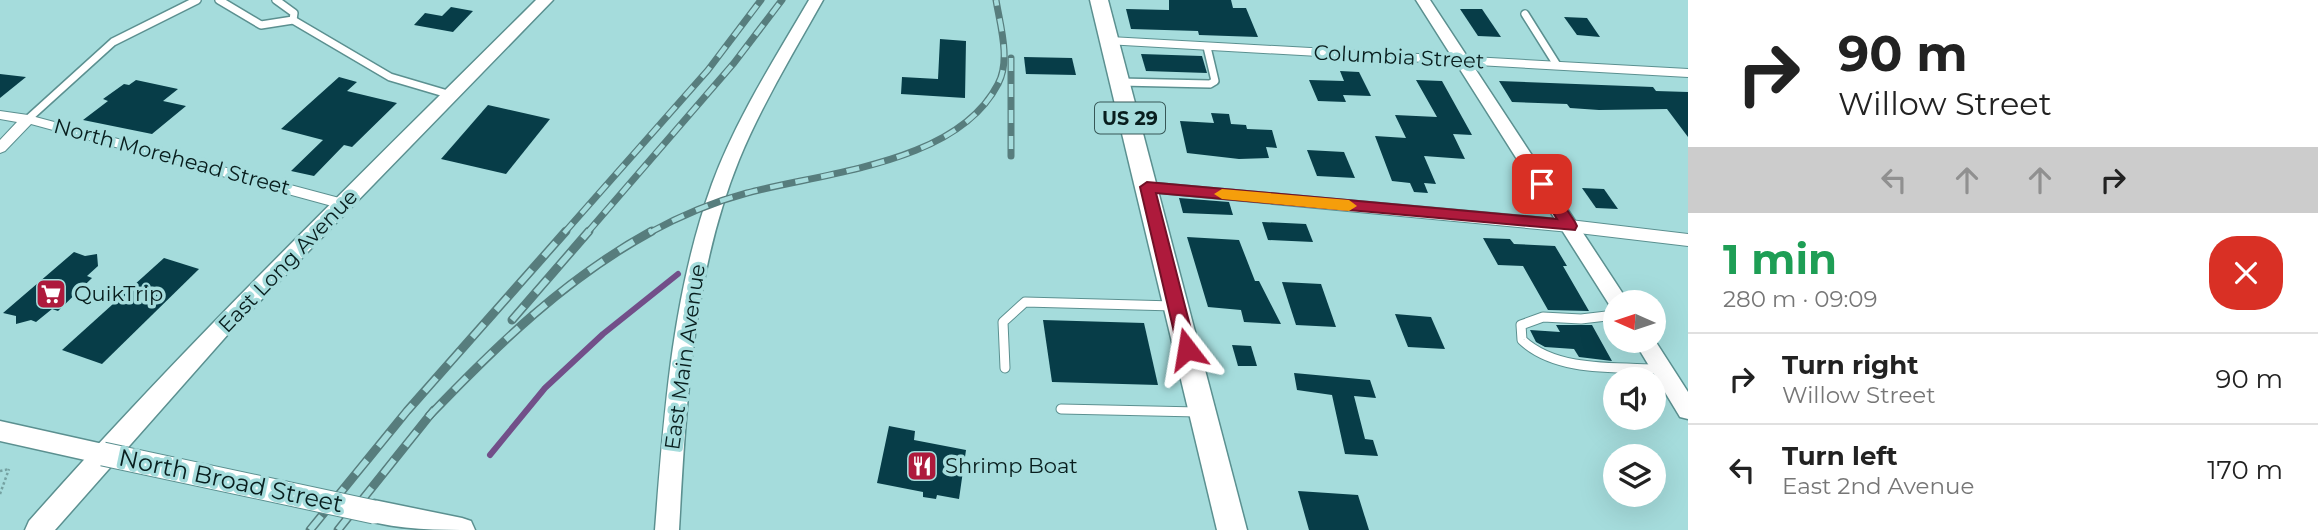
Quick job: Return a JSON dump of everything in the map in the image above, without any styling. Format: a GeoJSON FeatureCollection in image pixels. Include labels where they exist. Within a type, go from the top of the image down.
{"type":"FeatureCollection","features":[{"type":"Feature","properties":{"kind":"main road","name":"East Long Avenue"},"geometry":{"type":"LineString","coordinates":[[38,530],[103,454],[343,204],[545,0]]}},
{"type":"Feature","properties":{"kind":"main road","name":"US 29"},"geometry":{"type":"LineString","coordinates":[[1099,0],[1232,530]]}},
{"type":"Feature","properties":{"kind":"main road","name":"North Broad Street"},"geometry":{"type":"LineString","coordinates":[[103,454],[459,529]]}},
{"type":"Feature","properties":{"kind":"street","name":"East Main Avenue"},"geometry":{"type":"LineString","coordinates":[[667,530],[676,393],[688,307],[700,250],[722,182],[754,109],[816,0]]}},
{"type":"Feature","properties":{"kind":"street"},"geometry":{"type":"LineString","coordinates":[[1423,0],[1611,290]]}},
{"type":"Feature","properties":{"kind":"street","name":"Columbia Street"},"geometry":{"type":"LineString","coordinates":[[1110,41],[1688,73]]}},
{"type":"Feature","properties":{"kind":"street","name":"North Morehead Street"},"geometry":{"type":"LineString","coordinates":[[0,115],[28,118],[343,204]]}},
{"type":"Feature","properties":{"kind":"street"},"geometry":{"type":"LineString","coordinates":[[0,148],[28,118]]}},
{"type":"Feature","properties":{"kind":"street"},"geometry":{"type":"LineString","coordinates":[[1147,187],[1570,226],[1688,240]]}},
{"type":"Feature","properties":{"kind":"street"},"geometry":{"type":"LineString","coordinates":[[1666,375],[1688,410]]}},
{"type":"Feature","properties":{"kind":"street","name":"North Broad Street"},"geometry":{"type":"LineString","coordinates":[[0,431],[103,454]]}},
{"type":"Feature","properties":{"kind":"lane"},"geometry":{"type":"LineString","coordinates":[[28,118],[113,42],[197,0]]}},
{"type":"Feature","properties":{"kind":"lane"},"geometry":{"type":"LineString","coordinates":[[219,0],[261,25],[292,20],[390,77],[451,95]]}},
{"type":"Feature","properties":{"kind":"lane"},"geometry":{"type":"LineString","coordinates":[[276,0],[293,13],[292,20]]}},
{"type":"Feature","properties":{"kind":"lane"},"geometry":{"type":"LineString","coordinates":[[1525,14],[1558,65]]}},
{"type":"Feature","properties":{"kind":"lane"},"geometry":{"type":"LineString","coordinates":[[1120,82],[1210,84],[1215,81],[1207,47]]}},
{"type":"Feature","properties":{"kind":"lane"},"geometry":{"type":"LineString","coordinates":[[1005,368],[1003,322],[1025,302],[1177,307]]}},
{"type":"Feature","properties":{"kind":"lane"},"geometry":{"type":"LineString","coordinates":[[1603,316],[1579,319],[1550,316],[1531,318],[1521,325],[1519,331],[1523,344],[1532,351],[1563,362],[1634,367]]}},
{"type":"Feature","properties":{"kind":"lane"},"geometry":{"type":"LineString","coordinates":[[1061,408],[1203,412]]}},
{"type":"Feature","properties":{"kind":"path"},"geometry":{"type":"LineString","coordinates":[[0,471],[9,469],[0,494]]}},
{"type":"Feature","properties":{"kind":"building"},"geometry":{"type":"Polygon","coordinates":[[[1169,0],[1231,0],[1233,8],[1246,8],[1258,37],[1199,35],[1198,31],[1131,29],[1126,9],[1169,10],[1169,0]]]}},
{"type":"Feature","properties":{"kind":"building"},"geometry":{"type":"Polygon","coordinates":[[[451,7],[473,11],[453,32],[414,25],[425,13],[442,16],[451,7]]]}},
{"type":"Feature","properties":{"kind":"building"},"geometry":{"type":"Polygon","coordinates":[[[1460,9],[1482,9],[1501,37],[1478,36],[1460,9]]]}},
{"type":"Feature","properties":{"kind":"building"},"geometry":{"type":"Polygon","coordinates":[[[1564,17],[1587,18],[1600,37],[1577,35],[1564,17]]]}},
{"type":"Feature","properties":{"kind":"building"},"geometry":{"type":"Polygon","coordinates":[[[940,39],[966,41],[965,98],[901,94],[902,77],[938,79],[940,39]]]}},
{"type":"Feature","properties":{"kind":"building"},"geometry":{"type":"Polygon","coordinates":[[[1141,54],[1202,56],[1207,73],[1146,71],[1141,54]]]}},
{"type":"Feature","properties":{"kind":"building"},"geometry":{"type":"Polygon","coordinates":[[[1024,57],[1072,58],[1076,75],[1026,74],[1024,57]]]}},
{"type":"Feature","properties":{"kind":"building"},"geometry":{"type":"Polygon","coordinates":[[[1340,71],[1359,72],[1371,96],[1343,95],[1346,102],[1318,101],[1309,80],[1344,81],[1340,71]]]}},
{"type":"Feature","properties":{"kind":"building"},"geometry":{"type":"Polygon","coordinates":[[[0,74],[26,77],[0,98],[0,74]]]}},
{"type":"Feature","properties":{"kind":"building"},"geometry":{"type":"Polygon","coordinates":[[[339,77],[357,82],[347,91],[397,103],[352,147],[344,145],[314,176],[291,171],[323,140],[281,129],[339,77]]]}},
{"type":"Feature","properties":{"kind":"building"},"geometry":{"type":"Polygon","coordinates":[[[136,80],[178,89],[163,101],[186,106],[152,134],[83,120],[108,101],[103,99],[124,84],[129,85],[136,80]]]}},
{"type":"Feature","properties":{"kind":"building"},"geometry":{"type":"Polygon","coordinates":[[[1416,80],[1442,81],[1472,135],[1453,134],[1465,159],[1424,156],[1436,184],[1424,183],[1428,193],[1414,192],[1410,183],[1392,181],[1375,136],[1406,138],[1395,115],[1437,117],[1416,80]]]}},
{"type":"Feature","properties":{"kind":"building"},"geometry":{"type":"Polygon","coordinates":[[[1499,81],[1653,87],[1656,91],[1688,92],[1688,137],[1667,109],[1599,110],[1570,108],[1567,104],[1512,102],[1499,81]]]}},
{"type":"Feature","properties":{"kind":"building"},"geometry":{"type":"Polygon","coordinates":[[[488,105],[550,119],[506,174],[441,159],[488,105]]]}},
{"type":"Feature","properties":{"kind":"building"},"geometry":{"type":"Polygon","coordinates":[[[1211,113],[1229,114],[1231,124],[1246,125],[1247,129],[1272,130],[1277,148],[1266,147],[1269,158],[1239,159],[1187,153],[1180,121],[1214,123],[1211,113]]]}},
{"type":"Feature","properties":{"kind":"building"},"geometry":{"type":"Polygon","coordinates":[[[1307,150],[1344,152],[1355,178],[1317,176],[1307,150]]]}},
{"type":"Feature","properties":{"kind":"building"},"geometry":{"type":"Polygon","coordinates":[[[1582,188],[1604,189],[1618,209],[1596,208],[1582,188]]]}},
{"type":"Feature","properties":{"kind":"building"},"geometry":{"type":"Polygon","coordinates":[[[1179,198],[1229,202],[1233,215],[1183,213],[1179,198]]]}},
{"type":"Feature","properties":{"kind":"building"},"geometry":{"type":"Polygon","coordinates":[[[1262,222],[1306,224],[1313,242],[1268,240],[1262,222]]]}},
{"type":"Feature","properties":{"kind":"building"},"geometry":{"type":"Polygon","coordinates":[[[1187,237],[1239,240],[1255,281],[1259,281],[1281,324],[1244,322],[1241,310],[1208,307],[1187,237]]]}},
{"type":"Feature","properties":{"kind":"building"},"geometry":{"type":"Polygon","coordinates":[[[1483,238],[1510,239],[1514,244],[1555,246],[1567,266],[1563,266],[1589,311],[1548,310],[1523,266],[1498,265],[1483,238]]]}},
{"type":"Feature","properties":{"kind":"building","name":"QuikTrip"},"geometry":{"type":"Polygon","coordinates":[[[74,252],[85,256],[97,254],[98,266],[87,276],[92,278],[58,311],[52,309],[36,322],[31,320],[16,324],[16,316],[3,313],[74,252]]]}},
{"type":"Feature","properties":{"kind":"building","name":"QuikTrip"},"geometry":{"type":"Polygon","coordinates":[[[164,258],[199,269],[102,364],[62,350],[164,258]]]}},
{"type":"Feature","properties":{"kind":"building"},"geometry":{"type":"Polygon","coordinates":[[[1282,282],[1321,284],[1336,327],[1296,325],[1282,282]]]}},
{"type":"Feature","properties":{"kind":"building"},"geometry":{"type":"Polygon","coordinates":[[[1395,314],[1431,317],[1445,349],[1408,347],[1395,314]]]}},
{"type":"Feature","properties":{"kind":"building"},"geometry":{"type":"Polygon","coordinates":[[[1043,320],[1144,323],[1158,385],[1052,382],[1043,320]]]}},
{"type":"Feature","properties":{"kind":"building"},"geometry":{"type":"Polygon","coordinates":[[[1556,325],[1592,325],[1603,345],[1603,354],[1608,354],[1612,361],[1579,357],[1574,349],[1545,347],[1536,342],[1530,330],[1560,332],[1556,325]]]}},
{"type":"Feature","properties":{"kind":"building"},"geometry":{"type":"Polygon","coordinates":[[[1232,345],[1251,346],[1257,366],[1238,366],[1232,345]]]}},
{"type":"Feature","properties":{"kind":"building"},"geometry":{"type":"Polygon","coordinates":[[[1294,373],[1370,380],[1376,398],[1354,396],[1365,439],[1373,440],[1378,456],[1345,454],[1332,395],[1297,390],[1294,373]]]}},
{"type":"Feature","properties":{"kind":"building","name":"Shrimp Boat"},"geometry":{"type":"Polygon","coordinates":[[[889,426],[915,431],[914,440],[966,450],[959,499],[937,495],[936,499],[923,497],[923,492],[877,483],[889,426]]]}},
{"type":"Feature","properties":{"kind":"building"},"geometry":{"type":"Polygon","coordinates":[[[1298,491],[1358,495],[1369,530],[1309,530],[1298,491]]]}},
{"type":"Feature","properties":{"kind":"waterway"},"geometry":{"type":"LineString","coordinates":[[490,455],[545,388],[603,334],[678,274]]}},
{"type":"Feature","properties":{"kind":"railway"},"geometry":{"type":"LineString","coordinates":[[564,233],[708,70],[761,0]]}},
{"type":"Feature","properties":{"kind":"railway"},"geometry":{"type":"LineString","coordinates":[[587,233],[734,63],[782,0]]}},
{"type":"Feature","properties":{"kind":"railway"},"geometry":{"type":"LineString","coordinates":[[649,233],[722,201],[886,161],[921,148],[952,132],[979,111],[1002,75],[1004,53],[996,0]]}},
{"type":"Feature","properties":{"kind":"railway"},"geometry":{"type":"LineString","coordinates":[[1011,58],[1011,156]]}},
{"type":"Feature","properties":{"kind":"railway"},"geometry":{"type":"LineString","coordinates":[[310,530],[407,411],[566,231]]}},
{"type":"Feature","properties":{"kind":"railway"},"geometry":{"type":"LineString","coordinates":[[512,320],[589,231]]}},
{"type":"Feature","properties":{"kind":"railway"},"geometry":{"type":"LineString","coordinates":[[430,415],[534,314],[590,270],[652,231]]}},
{"type":"Feature","properties":{"kind":"railway"},"geometry":{"type":"LineString","coordinates":[[430,415],[434,410]]}},
{"type":"Feature","properties":{"kind":"railway"},"geometry":{"type":"LineString","coordinates":[[338,530],[430,415]]}},
{"type":"Feature","properties":{"kind":"slow traffic"},"geometry":{"type":"LineString","coordinates":[[1222,194],[1349,206]]}},
{"type":"Feature","properties":{"kind":"place","name":"QuikTrip"},"geometry":{"type":"Point","coordinates":[51,294]}},
{"type":"Feature","properties":{"kind":"place","name":"Shrimp Boat"},"geometry":{"type":"Point","coordinates":[922,466]}},
{"type":"Feature","properties":{"kind":"route"},"geometry":{"type":"LineString","coordinates":[[1187,349],[1147,187],[1570,226],[1542,184]]}}]}
